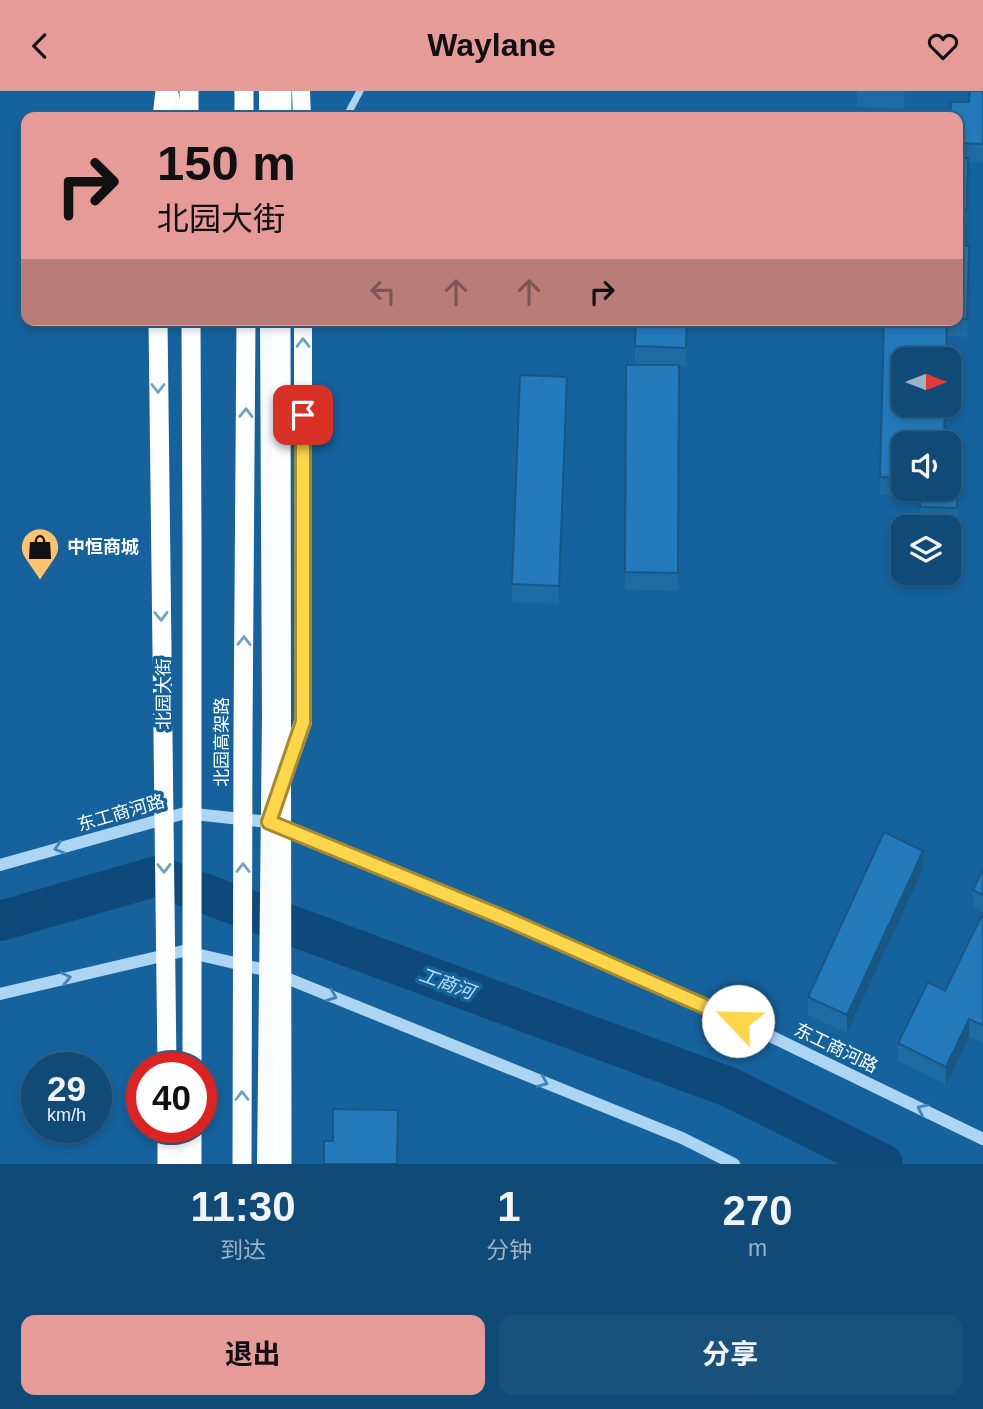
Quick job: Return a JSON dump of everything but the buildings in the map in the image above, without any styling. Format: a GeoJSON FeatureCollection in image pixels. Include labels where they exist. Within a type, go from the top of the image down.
{"type":"FeatureCollection","features":[{"type":"Feature","properties":{"kind":"highway"},"geometry":{"type":"LineString","coordinates":[[163,112],[167,91]]}},
{"type":"Feature","properties":{"kind":"highway"},"geometry":{"type":"LineString","coordinates":[[189,91],[189,112]]}},
{"type":"Feature","properties":{"kind":"highway"},"geometry":{"type":"LineString","coordinates":[[244,91],[244,112]]}},
{"type":"Feature","properties":{"kind":"highway"},"geometry":{"type":"LineString","coordinates":[[282,91],[282,112]]}},
{"type":"Feature","properties":{"kind":"highway"},"geometry":{"type":"LineString","coordinates":[[158,326],[167,1052]]}},
{"type":"Feature","properties":{"kind":"highway","name":"北园高架路"},"geometry":{"type":"LineString","coordinates":[[191,326],[192,1052]]}},
{"type":"Feature","properties":{"kind":"highway","name":"北园高架路"},"geometry":{"type":"LineString","coordinates":[[242,1164],[246,326]]}},
{"type":"Feature","properties":{"kind":"highway"},"geometry":{"type":"LineString","coordinates":[[281,326],[282,1164]]}},
{"type":"Feature","properties":{"kind":"highway"},"geometry":{"type":"LineString","coordinates":[[167,1143],[167,1164]]}},
{"type":"Feature","properties":{"kind":"highway"},"geometry":{"type":"LineString","coordinates":[[192,1143],[192,1164]]}},
{"type":"Feature","properties":{"kind":"main road"},"geometry":{"type":"LineString","coordinates":[[167,91],[173,112]]}},
{"type":"Feature","properties":{"kind":"main road"},"geometry":{"type":"LineString","coordinates":[[268,91],[268,112]]}},
{"type":"Feature","properties":{"kind":"main road"},"geometry":{"type":"LineString","coordinates":[[301,91],[302,112]]}},
{"type":"Feature","properties":{"kind":"main road","name":"北园大街"},"geometry":{"type":"LineString","coordinates":[[182,326],[185,813],[183,1052]]}},
{"type":"Feature","properties":{"kind":"main road"},"geometry":{"type":"LineString","coordinates":[[266,1164],[271,717],[268,326]]}},
{"type":"Feature","properties":{"kind":"main road"},"geometry":{"type":"LineString","coordinates":[[269,822],[303,722],[303,326]]}},
{"type":"Feature","properties":{"kind":"main road"},"geometry":{"type":"LineString","coordinates":[[182,1143],[182,1164]]}},
{"type":"Feature","properties":{"kind":"street"},"geometry":{"type":"LineString","coordinates":[[348,112],[360,91]]}},
{"type":"Feature","properties":{"kind":"street","name":"东工商河路"},"geometry":{"type":"LineString","coordinates":[[0,865],[185,813],[269,822],[511,921],[713,1010],[983,1139]]}},
{"type":"Feature","properties":{"kind":"street"},"geometry":{"type":"LineString","coordinates":[[0,994],[183,951],[269,971],[682,1137],[734,1164]]}},
{"type":"Feature","properties":{"kind":"waterway","name":"工商河"},"geometry":{"type":"LineString","coordinates":[[0,921],[157,876],[729,1087],[883,1164]]}},
{"type":"Feature","properties":{"kind":"place","name":"中恒商城"},"geometry":{"type":"Point","coordinates":[40,581]}},
{"type":"Feature","properties":{"kind":"route"},"geometry":{"type":"LineString","coordinates":[[303,415],[303,722],[269,822],[511,921],[738,1021]]}}]}
